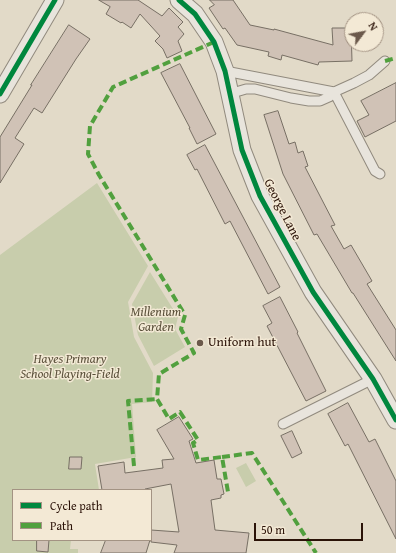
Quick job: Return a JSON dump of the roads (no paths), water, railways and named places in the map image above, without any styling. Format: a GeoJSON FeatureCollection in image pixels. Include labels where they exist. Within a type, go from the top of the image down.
{"type":"FeatureCollection","features":[{"type":"Feature","properties":{"kind":"street"},"geometry":{"type":"LineString","coordinates":[[0,94],[55,0]]}},
{"type":"Feature","properties":{"kind":"street","name":"George Lane"},"geometry":{"type":"LineString","coordinates":[[178,0],[195,14],[214,42],[224,70],[242,150],[260,196],[313,292],[372,379],[396,420]]}},
{"type":"Feature","properties":{"kind":"lane"},"geometry":{"type":"LineString","coordinates":[[229,94],[246,89],[255,89],[291,98],[309,101],[320,100],[369,75],[385,62]]}},
{"type":"Feature","properties":{"kind":"lane"},"geometry":{"type":"LineString","coordinates":[[224,70],[334,92]]}},
{"type":"Feature","properties":{"kind":"lane"},"geometry":{"type":"LineString","coordinates":[[334,92],[376,171],[380,174]]}},
{"type":"Feature","properties":{"kind":"lane"},"geometry":{"type":"LineString","coordinates":[[283,424],[372,379]]}},
{"type":"Feature","properties":{"kind":"place","name":"Uniform hut"},"geometry":{"type":"Point","coordinates":[200,343]}},
{"type":"Feature","properties":{"kind":"park label","name":"Millenium Garden"},"geometry":{"type":"Point","coordinates":[156,320]}},
{"type":"Feature","properties":{"kind":"park label","name":"Hayes Primary School Playing-Field"},"geometry":{"type":"Point","coordinates":[70,368]}}]}
